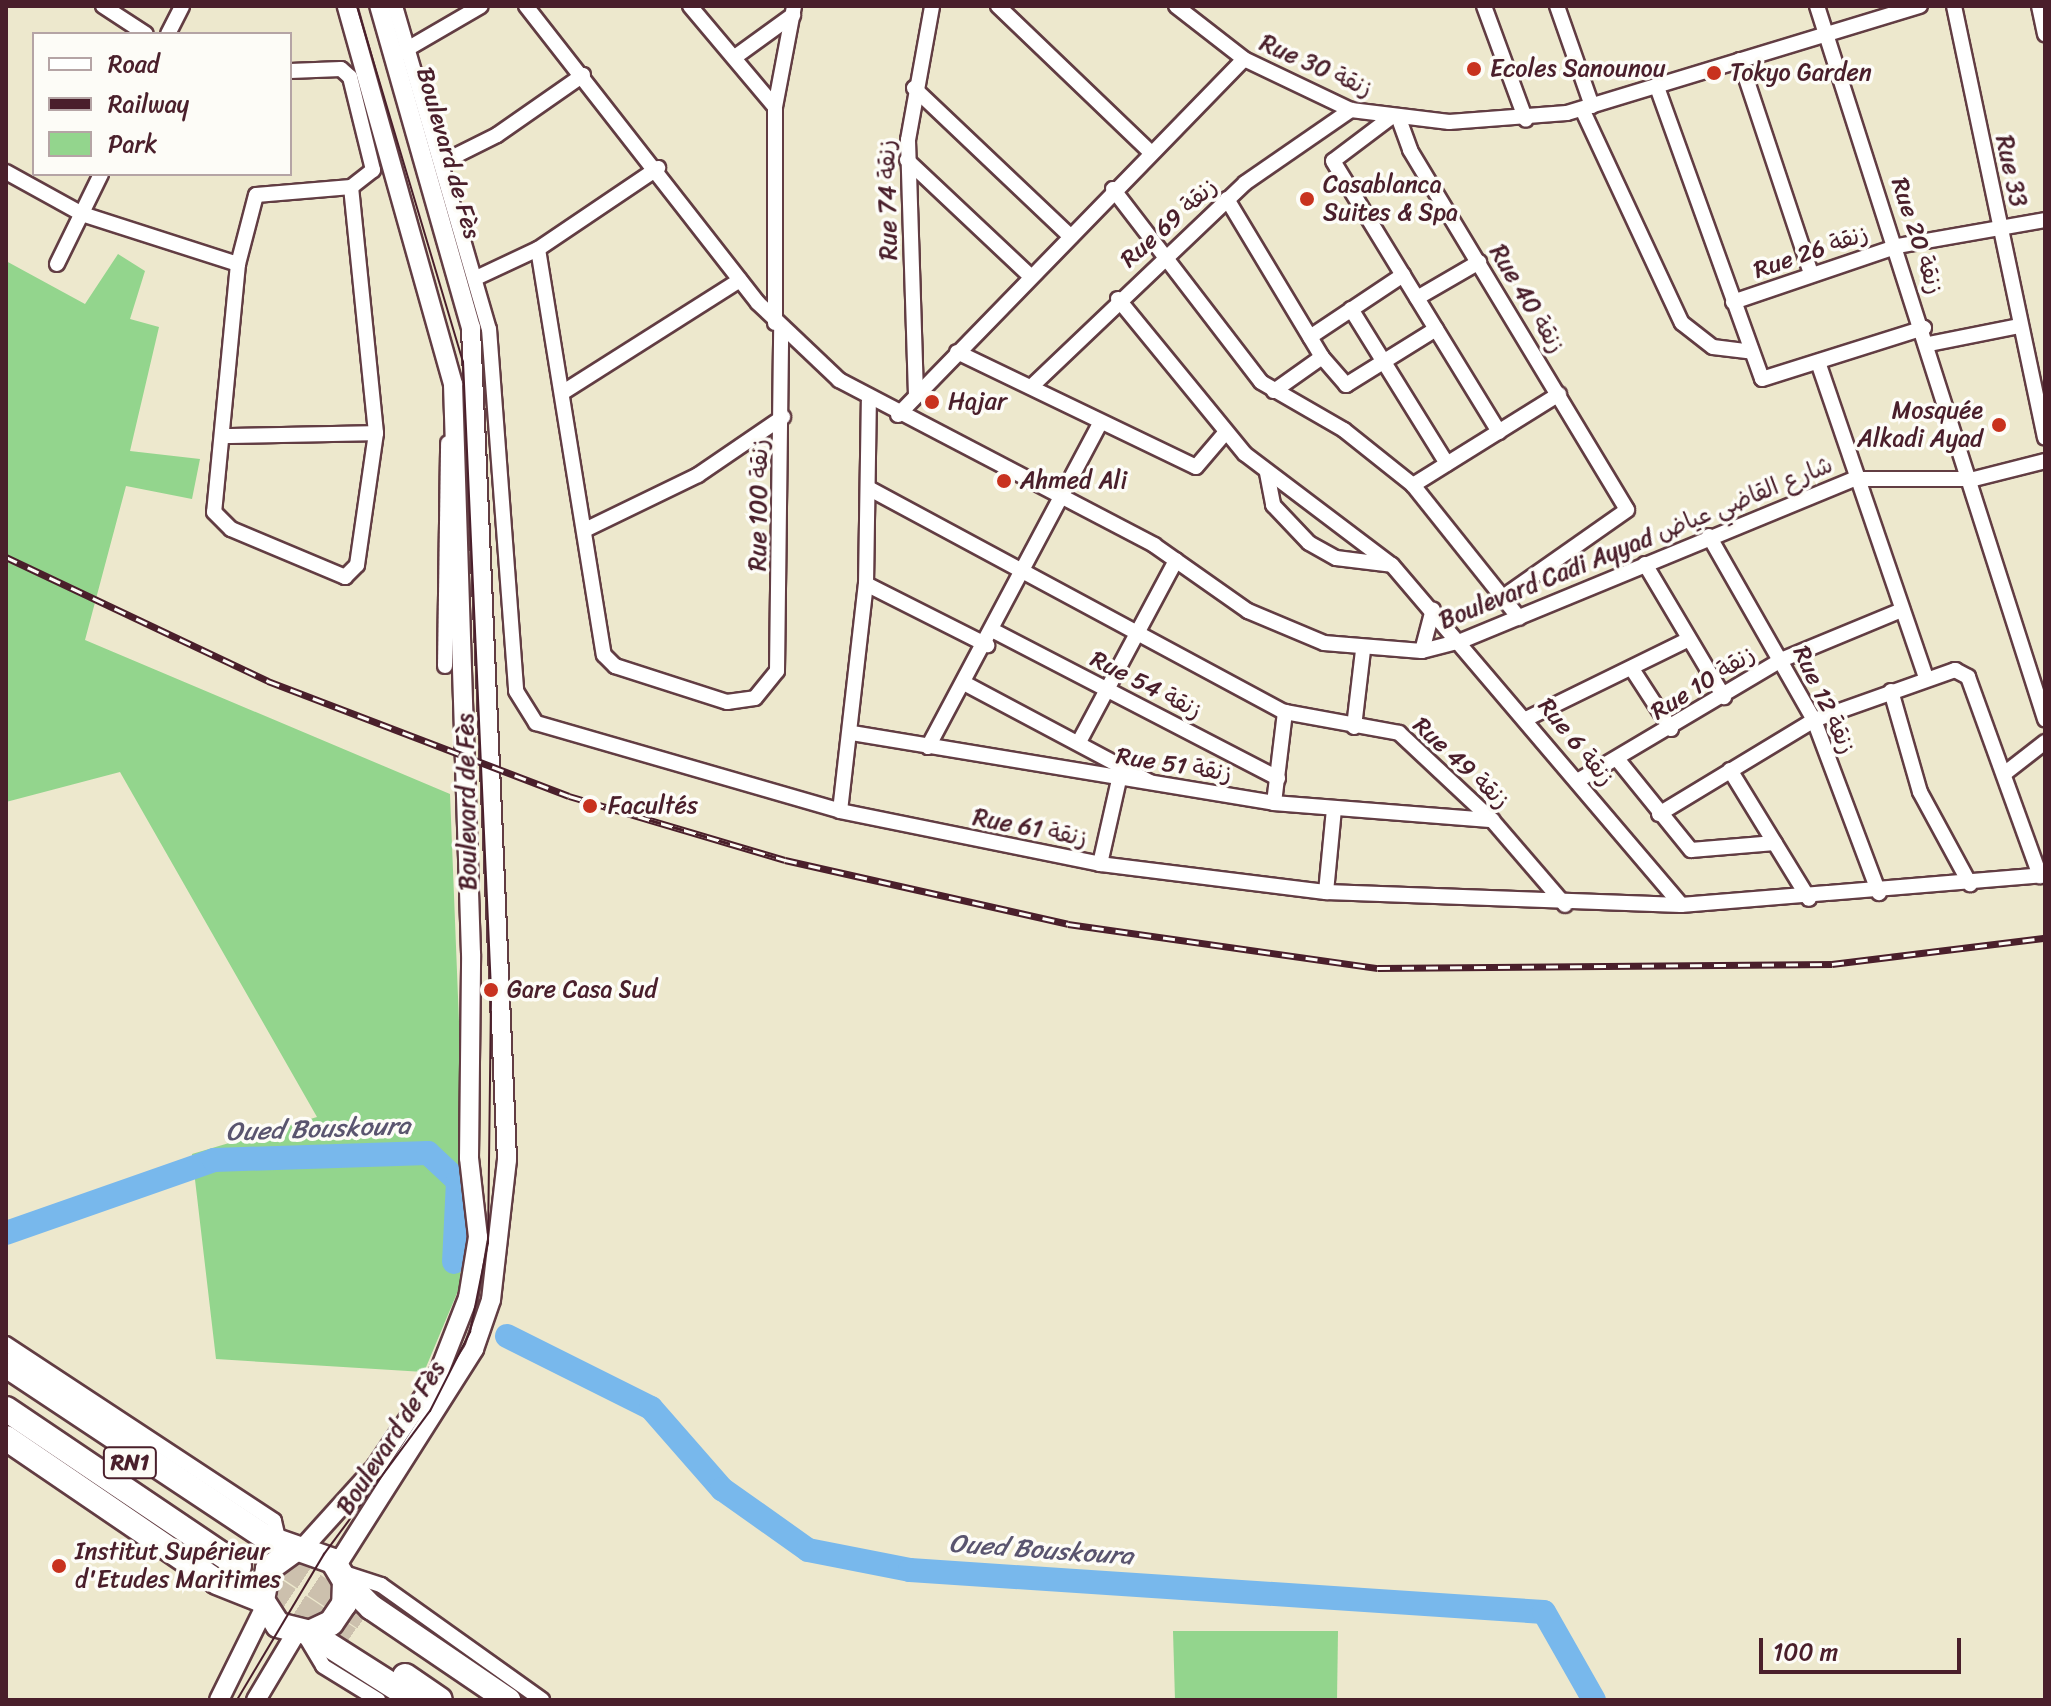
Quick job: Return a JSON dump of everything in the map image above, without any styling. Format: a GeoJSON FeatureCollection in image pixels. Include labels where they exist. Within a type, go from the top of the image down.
{"type":"FeatureCollection","features":[{"type":"Feature","properties":{"kind":"highway"},"geometry":{"type":"LineString","coordinates":[[6,1365],[291,1547],[341,1573],[371,1607],[508,1700]]}},
{"type":"Feature","properties":{"kind":"highway","name":"RN1"},"geometry":{"type":"LineString","coordinates":[[6,1381],[254,1545]]}},
{"type":"Feature","properties":{"kind":"highway","name":"RN1"},"geometry":{"type":"LineString","coordinates":[[6,1409],[239,1566]]}},
{"type":"Feature","properties":{"kind":"highway"},"geometry":{"type":"LineString","coordinates":[[6,1423],[157,1521],[203,1573]]}},
{"type":"Feature","properties":{"kind":"highway"},"geometry":{"type":"LineString","coordinates":[[13,1445],[203,1573],[264,1604],[303,1633],[415,1700]]}},
{"type":"Feature","properties":{"kind":"highway"},"geometry":{"type":"LineString","coordinates":[[264,1604],[268,1569],[291,1547]]}},
{"type":"Feature","properties":{"kind":"highway"},"geometry":{"type":"LineString","coordinates":[[303,1633],[341,1611],[341,1573]]}},
{"type":"Feature","properties":{"kind":"highway"},"geometry":{"type":"LineString","coordinates":[[440,1700],[359,1630],[483,1700]]}},
{"type":"Feature","properties":{"kind":"street"},"geometry":{"type":"LineString","coordinates":[[103,6],[143,32]]}},
{"type":"Feature","properties":{"kind":"street"},"geometry":{"type":"LineString","coordinates":[[169,32],[182,6]]}},
{"type":"Feature","properties":{"kind":"street","name":"Boulevard de Fès"},"geometry":{"type":"LineString","coordinates":[[291,1547],[376,1467],[437,1377],[475,1263],[453,384],[347,6]]}},
{"type":"Feature","properties":{"kind":"street","name":"Boulevard de Fès"},"geometry":{"type":"LineString","coordinates":[[341,1573],[440,1413],[474,1349],[491,1300],[507,1160],[476,366],[466,299],[401,52],[379,6]]}},
{"type":"Feature","properties":{"kind":"street"},"geometry":{"type":"LineString","coordinates":[[395,6],[401,52],[443,162],[476,278],[538,249],[658,168]]}},
{"type":"Feature","properties":{"kind":"street"},"geometry":{"type":"LineString","coordinates":[[401,52],[481,6]]}},
{"type":"Feature","properties":{"kind":"street","name":"Boulevard Cadi Ayyad شارع القاضي عياض"},"geometry":{"type":"LineString","coordinates":[[526,6],[658,168],[740,280],[778,326],[869,401],[1063,497],[1176,560],[1283,629],[1363,650],[1422,651],[1461,641],[1519,618],[1709,536],[1855,479],[1974,479],[2045,461]]}},
{"type":"Feature","properties":{"kind":"street"},"geometry":{"type":"LineString","coordinates":[[690,6],[775,107]]}},
{"type":"Feature","properties":{"kind":"street","name":"Rue 74 زنقة"},"geometry":{"type":"LineString","coordinates":[[916,395],[907,160],[914,88],[932,6]]}},
{"type":"Feature","properties":{"kind":"street"},"geometry":{"type":"LineString","coordinates":[[998,6],[1150,152]]}},
{"type":"Feature","properties":{"kind":"street","name":"Rue 30 زنقة"},"geometry":{"type":"LineString","coordinates":[[1176,6],[1244,59],[1351,110],[1395,119],[1526,120],[1587,108],[1920,6]]}},
{"type":"Feature","properties":{"kind":"street"},"geometry":{"type":"LineString","coordinates":[[1484,6],[1526,120]]}},
{"type":"Feature","properties":{"kind":"street"},"geometry":{"type":"LineString","coordinates":[[1557,6],[1587,108],[1682,323],[1713,347],[1751,352]]}},
{"type":"Feature","properties":{"kind":"street","name":"Rue 20 زنقة"},"geometry":{"type":"LineString","coordinates":[[1817,6],[1974,479],[2045,719]]}},
{"type":"Feature","properties":{"kind":"street","name":"Rue 33"},"geometry":{"type":"LineString","coordinates":[[1954,6],[2045,438]]}},
{"type":"Feature","properties":{"kind":"street"},"geometry":{"type":"LineString","coordinates":[[2039,6],[2045,34]]}},
{"type":"Feature","properties":{"kind":"street"},"geometry":{"type":"LineString","coordinates":[[735,57],[793,11]]}},
{"type":"Feature","properties":{"kind":"street","name":"Rue 100 زنقة"},"geometry":{"type":"LineString","coordinates":[[587,529],[602,649],[610,664],[727,702],[755,698],[772,680],[783,417],[778,326],[775,107],[793,11]]}},
{"type":"Feature","properties":{"kind":"street"},"geometry":{"type":"LineString","coordinates":[[898,415],[1068,234],[1244,59]]}},
{"type":"Feature","properties":{"kind":"street"},"geometry":{"type":"LineString","coordinates":[[1740,60],[1811,273]]}},
{"type":"Feature","properties":{"kind":"street"},"geometry":{"type":"LineString","coordinates":[[292,71],[341,69],[358,90],[375,157],[370,177],[351,187],[263,189],[238,264],[225,436],[213,501],[219,522],[345,577],[357,565],[376,433],[351,187]]}},
{"type":"Feature","properties":{"kind":"street"},"geometry":{"type":"LineString","coordinates":[[443,162],[497,135],[583,75]]}},
{"type":"Feature","properties":{"kind":"street"},"geometry":{"type":"LineString","coordinates":[[1657,87],[1760,377],[1771,378],[1924,328]]}},
{"type":"Feature","properties":{"kind":"street"},"geometry":{"type":"LineString","coordinates":[[914,88],[1068,234]]}},
{"type":"Feature","properties":{"kind":"street","name":"Rue 69 زنقة"},"geometry":{"type":"LineString","coordinates":[[1032,386],[1118,299],[1227,199],[1351,110]]}},
{"type":"Feature","properties":{"kind":"street"},"geometry":{"type":"LineString","coordinates":[[1395,119],[1333,158],[1499,432]]}},
{"type":"Feature","properties":{"kind":"street","name":"Rue 40 زنقة"},"geometry":{"type":"LineString","coordinates":[[1395,119],[1624,499],[1627,510],[1615,524],[1503,597]]}},
{"type":"Feature","properties":{"kind":"street"},"geometry":{"type":"LineString","coordinates":[[907,160],[1029,275]]}},
{"type":"Feature","properties":{"kind":"street"},"geometry":{"type":"LineString","coordinates":[[6,172],[82,214],[238,264]]}},
{"type":"Feature","properties":{"kind":"street"},"geometry":{"type":"LineString","coordinates":[[57,264],[100,176]]}},
{"type":"Feature","properties":{"kind":"street"},"geometry":{"type":"LineString","coordinates":[[1113,189],[1274,391],[1344,430],[1413,485],[1519,618]]}},
{"type":"Feature","properties":{"kind":"street"},"geometry":{"type":"LineString","coordinates":[[1227,199],[1342,385],[1436,329]]}},
{"type":"Feature","properties":{"kind":"street","name":"Rue 26 زنقة"},"geometry":{"type":"LineString","coordinates":[[1733,302],[1898,246],[2045,220]]}},
{"type":"Feature","properties":{"kind":"street"},"geometry":{"type":"LineString","coordinates":[[538,249],[587,529],[698,475],[783,417]]}},
{"type":"Feature","properties":{"kind":"street"},"geometry":{"type":"LineString","coordinates":[[1417,298],[1479,262]]}},
{"type":"Feature","properties":{"kind":"street"},"geometry":{"type":"LineString","coordinates":[[1310,337],[1403,275]]}},
{"type":"Feature","properties":{"kind":"street","name":"Rue 61 زنقة"},"geometry":{"type":"LineString","coordinates":[[476,278],[497,384],[516,691],[536,723],[840,811],[1100,864],[1326,892],[1565,905]]}},
{"type":"Feature","properties":{"kind":"street"},"geometry":{"type":"LineString","coordinates":[[565,391],[740,280]]}},
{"type":"Feature","properties":{"kind":"street","name":"Rue 6 زنقة"},"geometry":{"type":"LineString","coordinates":[[1118,299],[1225,433],[1267,473],[1392,565],[1433,609],[1528,718],[1681,905]]}},
{"type":"Feature","properties":{"kind":"street"},"geometry":{"type":"LineString","coordinates":[[1351,309],[1447,464]]}},
{"type":"Feature","properties":{"kind":"street"},"geometry":{"type":"LineString","coordinates":[[1929,344],[2019,326]]}},
{"type":"Feature","properties":{"kind":"street"},"geometry":{"type":"LineString","coordinates":[[957,352],[1196,467],[1225,433]]}},
{"type":"Feature","properties":{"kind":"street"},"geometry":{"type":"LineString","coordinates":[[1274,391],[1322,357]]}},
{"type":"Feature","properties":{"kind":"street"},"geometry":{"type":"LineString","coordinates":[[1818,362],[1855,479],[1926,677]]}},
{"type":"Feature","properties":{"kind":"street"},"geometry":{"type":"LineString","coordinates":[[445,666],[453,384]]}},
{"type":"Feature","properties":{"kind":"street"},"geometry":{"type":"LineString","coordinates":[[1413,485],[1559,394]]}},
{"type":"Feature","properties":{"kind":"street"},"geometry":{"type":"LineString","coordinates":[[840,811],[852,733],[866,584],[870,489],[869,401]]}},
{"type":"Feature","properties":{"kind":"street"},"geometry":{"type":"LineString","coordinates":[[928,747],[990,638],[1101,422]]}},
{"type":"Feature","properties":{"kind":"street"},"geometry":{"type":"LineString","coordinates":[[225,436],[376,433]]}},
{"type":"Feature","properties":{"kind":"street"},"geometry":{"type":"LineString","coordinates":[[1267,473],[1273,505],[1309,543],[1336,558],[1392,565]]}},
{"type":"Feature","properties":{"kind":"street","name":"Rue 49 زنقة"},"geometry":{"type":"LineString","coordinates":[[870,489],[1285,712],[1399,733],[1492,820],[1565,905]]}},
{"type":"Feature","properties":{"kind":"street","name":"Rue 12 زنقة"},"geometry":{"type":"LineString","coordinates":[[1709,536],[1814,720],[1879,893]]}},
{"type":"Feature","properties":{"kind":"street"},"geometry":{"type":"LineString","coordinates":[[1079,742],[1176,560]]}},
{"type":"Feature","properties":{"kind":"street"},"geometry":{"type":"LineString","coordinates":[[1645,564],[1724,697]]}},
{"type":"Feature","properties":{"kind":"street","name":"Rue 54 زنقة"},"geometry":{"type":"LineString","coordinates":[[866,584],[1107,689],[1278,778]]}},
{"type":"Feature","properties":{"kind":"street"},"geometry":{"type":"LineString","coordinates":[[1422,651],[1433,609]]}},
{"type":"Feature","properties":{"kind":"street","name":"Rue 10 زنقة"},"geometry":{"type":"LineString","coordinates":[[1579,780],[1671,729],[1781,660],[1902,610]]}},
{"type":"Feature","properties":{"kind":"street"},"geometry":{"type":"LineString","coordinates":[[1528,718],[1634,672],[1689,639]]}},
{"type":"Feature","properties":{"kind":"street"},"geometry":{"type":"LineString","coordinates":[[1354,727],[1363,650]]}},
{"type":"Feature","properties":{"kind":"street"},"geometry":{"type":"LineString","coordinates":[[1565,905],[1681,905],[1809,899],[2042,876],[1968,677],[1955,670],[1926,677],[1814,720],[1659,814]]}},
{"type":"Feature","properties":{"kind":"street"},"geometry":{"type":"LineString","coordinates":[[1634,672],[1671,729]]}},
{"type":"Feature","properties":{"kind":"street"},"geometry":{"type":"LineString","coordinates":[[964,683],[1157,786]]}},
{"type":"Feature","properties":{"kind":"street"},"geometry":{"type":"LineString","coordinates":[[1891,691],[1920,792],[1970,884]]}},
{"type":"Feature","properties":{"kind":"street"},"geometry":{"type":"LineString","coordinates":[[1274,803],[1285,712]]}},
{"type":"Feature","properties":{"kind":"street","name":"Rue 51 زنقة"},"geometry":{"type":"LineString","coordinates":[[852,733],[1119,780],[1274,803],[1492,820]]}},
{"type":"Feature","properties":{"kind":"street"},"geometry":{"type":"LineString","coordinates":[[2004,774],[2034,757],[2045,742]]}},
{"type":"Feature","properties":{"kind":"street"},"geometry":{"type":"LineString","coordinates":[[1618,760],[1691,850],[1775,843]]}},
{"type":"Feature","properties":{"kind":"street"},"geometry":{"type":"LineString","coordinates":[[1730,770],[1809,899]]}},
{"type":"Feature","properties":{"kind":"street"},"geometry":{"type":"LineString","coordinates":[[1100,864],[1119,780]]}},
{"type":"Feature","properties":{"kind":"street"},"geometry":{"type":"LineString","coordinates":[[1326,892],[1334,809]]}},
{"type":"Feature","properties":{"kind":"street"},"geometry":{"type":"LineString","coordinates":[[6,1344],[274,1521],[291,1547]]}},
{"type":"Feature","properties":{"kind":"street"},"geometry":{"type":"LineString","coordinates":[[341,1573],[381,1585],[542,1700]]}},
{"type":"Feature","properties":{"kind":"street"},"geometry":{"type":"LineString","coordinates":[[219,1700],[264,1604]]}},
{"type":"Feature","properties":{"kind":"street"},"geometry":{"type":"LineString","coordinates":[[256,1700],[303,1633],[323,1666],[378,1700]]}},
{"type":"Feature","properties":{"kind":"green space"},"geometry":{"type":"Polygon","coordinates":[[[118,254],[145,271],[130,319],[159,327],[130,451],[200,459],[192,499],[126,486],[85,640],[450,794],[465,1174],[460,1286],[424,1372],[216,1359],[192,1154],[317,1117],[120,772],[6,802],[6,261],[85,304],[118,254]]]}},
{"type":"Feature","properties":{"kind":"green space"},"geometry":{"type":"Polygon","coordinates":[[[1173,1631],[1338,1631],[1337,1700],[1175,1700],[1173,1631]]]}},
{"type":"Feature","properties":{"kind":"waterway","name":"Oued Bouskoura"},"geometry":{"type":"LineString","coordinates":[[6,1233],[214,1160],[428,1153],[458,1181],[454,1262]]}},
{"type":"Feature","properties":{"kind":"waterway","name":"Oued Bouskoura"},"geometry":{"type":"LineString","coordinates":[[507,1336],[651,1408],[722,1489],[808,1550],[910,1570],[1544,1612],[1594,1700]]}},
{"type":"Feature","properties":{"kind":"tunnel"},"geometry":{"type":"LineString","coordinates":[[254,1545],[365,1619]]}},
{"type":"Feature","properties":{"kind":"tunnel"},"geometry":{"type":"LineString","coordinates":[[239,1566],[353,1641]]}},
{"type":"Feature","properties":{"kind":"tram line"},"geometry":{"type":"LineString","coordinates":[[237,1700],[324,1554],[430,1411],[470,1332],[488,1243],[491,990],[463,362],[357,6]]}},
{"type":"Feature","properties":{"kind":"railway"},"geometry":{"type":"LineString","coordinates":[[6,557],[268,681],[569,796],[785,860],[1068,924],[1378,968],[1832,964],[2045,938]]}},
{"type":"Feature","properties":{"kind":"place","name":"Ecoles Sanounou"},"geometry":{"type":"Point","coordinates":[1474,69]}},
{"type":"Feature","properties":{"kind":"place","name":"Tokyo Garden"},"geometry":{"type":"Point","coordinates":[1714,73]}},
{"type":"Feature","properties":{"kind":"place","name":"Casablanca Suites & Spa"},"geometry":{"type":"Point","coordinates":[1307,199]}},
{"type":"Feature","properties":{"kind":"place","name":"Hajar"},"geometry":{"type":"Point","coordinates":[932,402]}},
{"type":"Feature","properties":{"kind":"place","name":"Mosquée Alkadi Ayad"},"geometry":{"type":"Point","coordinates":[1999,425]}},
{"type":"Feature","properties":{"kind":"place","name":"Ahmed Ali"},"geometry":{"type":"Point","coordinates":[1004,481]}},
{"type":"Feature","properties":{"kind":"place","name":"Facultés"},"geometry":{"type":"Point","coordinates":[590,806]}},
{"type":"Feature","properties":{"kind":"place","name":"Gare Casa Sud"},"geometry":{"type":"Point","coordinates":[491,990]}},
{"type":"Feature","properties":{"kind":"place","name":"Institut Supérieur d'Etudes Maritimes"},"geometry":{"type":"Point","coordinates":[59,1566]}}]}
